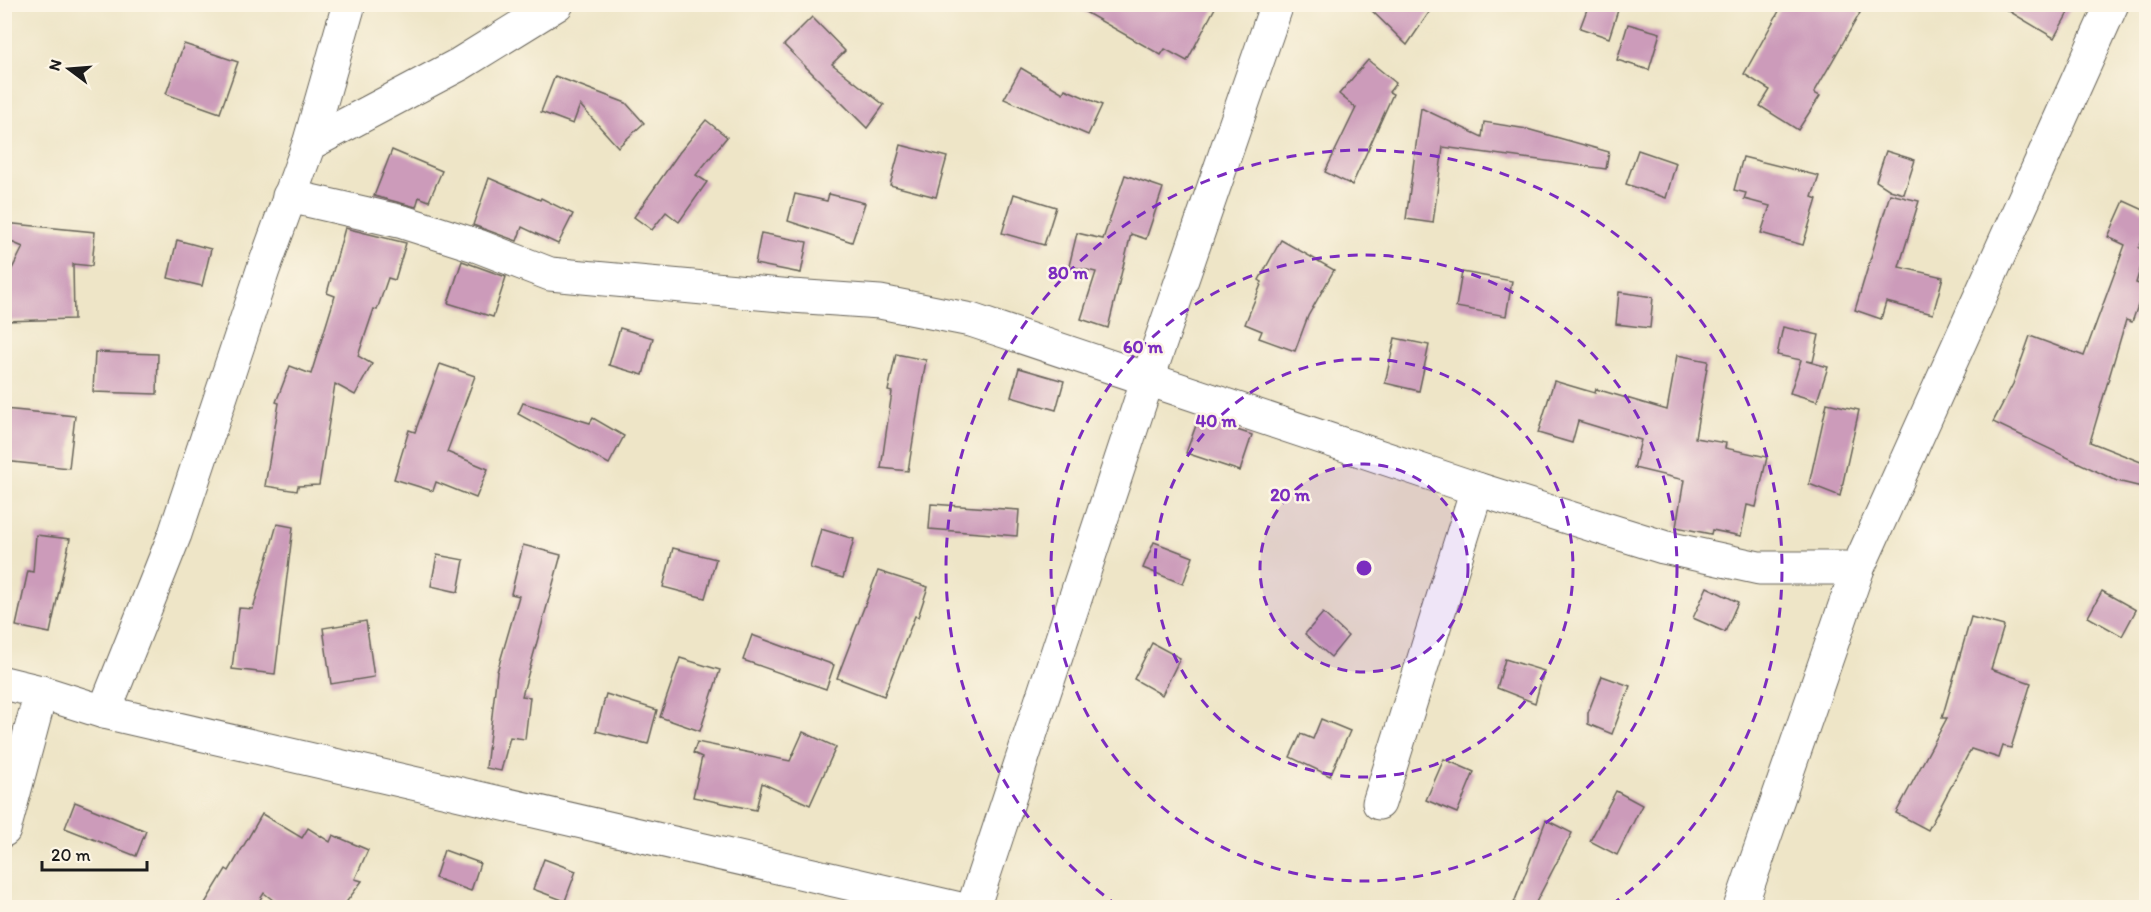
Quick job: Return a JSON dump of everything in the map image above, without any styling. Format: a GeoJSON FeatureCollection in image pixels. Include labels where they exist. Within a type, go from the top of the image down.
{"type":"FeatureCollection","features":[{"type":"Feature","properties":{"kind":"street"},"geometry":{"type":"LineString","coordinates":[[104,712],[175,534],[263,270],[309,144],[349,4]]}},
{"type":"Feature","properties":{"kind":"street"},"geometry":{"type":"LineString","coordinates":[[309,144],[460,64],[557,4]]}},
{"type":"Feature","properties":{"kind":"street"},"geometry":{"type":"LineString","coordinates":[[973,908],[1148,378],[1276,4]]}},
{"type":"Feature","properties":{"kind":"street"},"geometry":{"type":"LineString","coordinates":[[1740,908],[1858,568],[2112,4]]}},
{"type":"Feature","properties":{"kind":"street"},"geometry":{"type":"LineString","coordinates":[[290,196],[403,222],[478,246],[550,274],[880,302],[971,320],[1477,489],[1663,547],[1759,568],[1858,568]]}},
{"type":"Feature","properties":{"kind":"street"},"geometry":{"type":"LineString","coordinates":[[1378,803],[1477,489]]}},
{"type":"Feature","properties":{"kind":"street"},"geometry":{"type":"LineString","coordinates":[[4,683],[104,712],[956,908]]}},
{"type":"Feature","properties":{"kind":"street"},"geometry":{"type":"LineString","coordinates":[[4,830],[40,692]]}},
{"type":"Feature","properties":{"kind":"building"},"geometry":{"type":"Polygon","coordinates":[[[1071,4],[1217,4],[1187,61],[1165,49],[1161,55],[1071,4]]]}},
{"type":"Feature","properties":{"kind":"building"},"geometry":{"type":"Polygon","coordinates":[[[1365,4],[1435,4],[1407,45],[1365,4]]]}},
{"type":"Feature","properties":{"kind":"building"},"geometry":{"type":"Polygon","coordinates":[[[1589,4],[1620,4],[1609,38],[1580,28],[1589,4]]]}},
{"type":"Feature","properties":{"kind":"building"},"geometry":{"type":"Polygon","coordinates":[[[1783,4],[1846,4],[1860,13],[1814,93],[1820,96],[1798,130],[1760,106],[1770,90],[1744,74],[1783,4]]]}},
{"type":"Feature","properties":{"kind":"building"},"geometry":{"type":"Polygon","coordinates":[[[1997,4],[2073,4],[2054,38],[1997,4]]]}},
{"type":"Feature","properties":{"kind":"building"},"geometry":{"type":"Polygon","coordinates":[[[812,17],[845,51],[832,64],[884,105],[867,128],[784,45],[812,17]]]}},
{"type":"Feature","properties":{"kind":"building"},"geometry":{"type":"Polygon","coordinates":[[[1628,24],[1660,33],[1649,70],[1617,60],[1628,24]]]}},
{"type":"Feature","properties":{"kind":"building"},"geometry":{"type":"Polygon","coordinates":[[[184,44],[238,62],[220,113],[166,94],[184,44]]]}},
{"type":"Feature","properties":{"kind":"building"},"geometry":{"type":"Polygon","coordinates":[[[1368,60],[1396,83],[1389,92],[1393,94],[1352,185],[1325,172],[1356,108],[1339,94],[1368,60]]]}},
{"type":"Feature","properties":{"kind":"building"},"geometry":{"type":"Polygon","coordinates":[[[1021,68],[1063,93],[1065,89],[1102,105],[1088,135],[1004,99],[1021,68]]]}},
{"type":"Feature","properties":{"kind":"building"},"geometry":{"type":"Polygon","coordinates":[[[555,76],[626,103],[644,123],[618,147],[580,105],[573,124],[541,112],[555,76]]]}},
{"type":"Feature","properties":{"kind":"building"},"geometry":{"type":"Polygon","coordinates":[[[1421,108],[1482,137],[1484,122],[1527,129],[1609,152],[1606,169],[1443,147],[1433,223],[1406,219],[1421,108]]]}},
{"type":"Feature","properties":{"kind":"building"},"geometry":{"type":"Polygon","coordinates":[[[706,120],[727,137],[696,175],[707,182],[679,222],[666,212],[652,230],[634,217],[679,153],[706,120]]]}},
{"type":"Feature","properties":{"kind":"building"},"geometry":{"type":"Polygon","coordinates":[[[901,145],[947,157],[936,197],[890,185],[901,145]]]}},
{"type":"Feature","properties":{"kind":"building"},"geometry":{"type":"Polygon","coordinates":[[[392,150],[442,171],[429,201],[419,197],[416,207],[374,196],[392,150]]]}},
{"type":"Feature","properties":{"kind":"building"},"geometry":{"type":"Polygon","coordinates":[[[1638,150],[1676,163],[1666,198],[1626,184],[1638,150]]]}},
{"type":"Feature","properties":{"kind":"building"},"geometry":{"type":"Polygon","coordinates":[[[1886,151],[1915,160],[1904,194],[1890,190],[1876,181],[1886,151]]]}},
{"type":"Feature","properties":{"kind":"building"},"geometry":{"type":"Polygon","coordinates":[[[1743,157],[1819,176],[1812,197],[1817,199],[1803,245],[1761,233],[1770,206],[1744,199],[1746,193],[1734,190],[1743,157]]]}},
{"type":"Feature","properties":{"kind":"building"},"geometry":{"type":"Polygon","coordinates":[[[1125,175],[1163,188],[1146,239],[1131,234],[1108,328],[1081,319],[1096,272],[1069,266],[1077,233],[1103,239],[1125,175]]]}},
{"type":"Feature","properties":{"kind":"building"},"geometry":{"type":"Polygon","coordinates":[[[489,178],[540,200],[541,198],[573,214],[558,244],[522,227],[517,241],[473,225],[489,178]]]}},
{"type":"Feature","properties":{"kind":"building"},"geometry":{"type":"Polygon","coordinates":[[[795,194],[827,201],[829,194],[865,203],[852,242],[788,221],[795,194]]]}},
{"type":"Feature","properties":{"kind":"building"},"geometry":{"type":"Polygon","coordinates":[[[1014,194],[1056,207],[1044,245],[1002,233],[1014,194]]]}},
{"type":"Feature","properties":{"kind":"building"},"geometry":{"type":"Polygon","coordinates":[[[1890,194],[1919,201],[1899,267],[1943,277],[1933,314],[1886,302],[1881,319],[1855,310],[1890,194]]]}},
{"type":"Feature","properties":{"kind":"building"},"geometry":{"type":"Polygon","coordinates":[[[2124,201],[2146,211],[2146,231],[2139,248],[2146,250],[2136,283],[2145,286],[2132,322],[2126,320],[2090,442],[2146,464],[2146,488],[2117,481],[1993,422],[2013,384],[2030,336],[2084,356],[2125,245],[2108,237],[2124,201]]]}},
{"type":"Feature","properties":{"kind":"building"},"geometry":{"type":"Polygon","coordinates":[[[4,223],[95,232],[92,266],[73,264],[74,319],[4,321],[4,285],[23,247],[4,239],[4,223]]]}},
{"type":"Feature","properties":{"kind":"building"},"geometry":{"type":"Polygon","coordinates":[[[345,228],[406,243],[395,280],[388,278],[377,310],[374,309],[358,356],[372,364],[355,395],[335,384],[319,485],[298,486],[297,491],[265,486],[279,403],[276,402],[290,366],[311,374],[335,296],[327,293],[345,228]]]}},
{"type":"Feature","properties":{"kind":"building"},"geometry":{"type":"Polygon","coordinates":[[[761,233],[807,242],[801,273],[755,264],[761,233]]]}},
{"type":"Feature","properties":{"kind":"building"},"geometry":{"type":"Polygon","coordinates":[[[177,240],[211,249],[202,286],[168,278],[177,240]]]}},
{"type":"Feature","properties":{"kind":"building"},"geometry":{"type":"Polygon","coordinates":[[[1281,240],[1334,270],[1308,316],[1295,351],[1259,338],[1262,331],[1245,324],[1262,282],[1259,280],[1281,240]]]}},
{"type":"Feature","properties":{"kind":"building"},"geometry":{"type":"Polygon","coordinates":[[[462,261],[506,277],[493,317],[448,303],[462,261]]]}},
{"type":"Feature","properties":{"kind":"building"},"geometry":{"type":"Polygon","coordinates":[[[1462,272],[1512,281],[1506,316],[1456,307],[1462,272]]]}},
{"type":"Feature","properties":{"kind":"building"},"geometry":{"type":"Polygon","coordinates":[[[1619,292],[1653,297],[1650,328],[1616,324],[1619,292]]]}},
{"type":"Feature","properties":{"kind":"building"},"geometry":{"type":"Polygon","coordinates":[[[1783,327],[1819,335],[1813,362],[1806,361],[1828,367],[1817,401],[1790,393],[1801,360],[1777,355],[1783,327]]]}},
{"type":"Feature","properties":{"kind":"building"},"geometry":{"type":"Polygon","coordinates":[[[620,328],[653,338],[643,375],[609,365],[620,328]]]}},
{"type":"Feature","properties":{"kind":"building"},"geometry":{"type":"Polygon","coordinates":[[[1395,338],[1429,345],[1419,391],[1385,383],[1395,338]]]}},
{"type":"Feature","properties":{"kind":"building"},"geometry":{"type":"Polygon","coordinates":[[[95,352],[158,354],[157,394],[93,392],[95,352]]]}},
{"type":"Feature","properties":{"kind":"building"},"geometry":{"type":"Polygon","coordinates":[[[896,354],[926,360],[908,471],[881,468],[892,392],[888,391],[896,354]]]}},
{"type":"Feature","properties":{"kind":"building"},"geometry":{"type":"Polygon","coordinates":[[[1677,355],[1708,361],[1695,438],[1726,443],[1725,448],[1767,457],[1756,507],[1747,505],[1741,536],[1712,530],[1711,534],[1676,527],[1684,480],[1634,468],[1641,440],[1578,421],[1572,443],[1538,433],[1554,381],[1595,393],[1596,389],[1667,410],[1677,355]]]}},
{"type":"Feature","properties":{"kind":"building"},"geometry":{"type":"Polygon","coordinates":[[[440,364],[475,376],[447,452],[488,469],[476,498],[436,482],[433,491],[394,479],[409,430],[415,432],[440,364]]]}},
{"type":"Feature","properties":{"kind":"building"},"geometry":{"type":"Polygon","coordinates":[[[1019,368],[1064,381],[1056,410],[1011,397],[1019,368]]]}},
{"type":"Feature","properties":{"kind":"building"},"geometry":{"type":"Polygon","coordinates":[[[523,403],[590,423],[593,418],[624,436],[609,464],[518,414],[523,403]]]}},
{"type":"Feature","properties":{"kind":"building"},"geometry":{"type":"Polygon","coordinates":[[[1827,403],[1859,410],[1840,496],[1809,484],[1827,403]]]}},
{"type":"Feature","properties":{"kind":"building"},"geometry":{"type":"Polygon","coordinates":[[[4,409],[75,416],[69,468],[4,461],[4,409]]]}},
{"type":"Feature","properties":{"kind":"building"},"geometry":{"type":"Polygon","coordinates":[[[1199,417],[1252,435],[1240,471],[1186,453],[1199,417]]]}},
{"type":"Feature","properties":{"kind":"building"},"geometry":{"type":"Polygon","coordinates":[[[931,504],[1019,510],[1017,536],[929,529],[931,504]]]}},
{"type":"Feature","properties":{"kind":"building"},"geometry":{"type":"Polygon","coordinates":[[[277,524],[293,527],[275,674],[232,669],[239,608],[253,609],[277,524]]]}},
{"type":"Feature","properties":{"kind":"building"},"geometry":{"type":"Polygon","coordinates":[[[821,529],[854,539],[843,578],[810,568],[821,529]]]}},
{"type":"Feature","properties":{"kind":"building"},"geometry":{"type":"Polygon","coordinates":[[[36,535],[70,539],[50,633],[16,626],[28,571],[33,572],[36,535]]]}},
{"type":"Feature","properties":{"kind":"building"},"geometry":{"type":"Polygon","coordinates":[[[1154,542],[1193,557],[1183,584],[1143,568],[1154,542]]]}},
{"type":"Feature","properties":{"kind":"building"},"geometry":{"type":"Polygon","coordinates":[[[523,545],[561,555],[522,696],[530,697],[525,739],[510,737],[501,771],[486,768],[497,672],[519,596],[511,594],[523,545]]]}},
{"type":"Feature","properties":{"kind":"building"},"geometry":{"type":"Polygon","coordinates":[[[673,548],[716,559],[705,598],[663,587],[673,548]]]}},
{"type":"Feature","properties":{"kind":"building"},"geometry":{"type":"Polygon","coordinates":[[[437,555],[464,560],[458,592],[431,586],[437,555]]]}},
{"type":"Feature","properties":{"kind":"building"},"geometry":{"type":"Polygon","coordinates":[[[878,571],[928,587],[918,617],[915,616],[884,696],[837,678],[878,571]]]}},
{"type":"Feature","properties":{"kind":"building"},"geometry":{"type":"Polygon","coordinates":[[[1707,587],[1738,602],[1725,632],[1693,618],[1707,587]]]}},
{"type":"Feature","properties":{"kind":"building"},"geometry":{"type":"Polygon","coordinates":[[[2102,591],[2136,610],[2122,636],[2088,617],[2102,591]]]}},
{"type":"Feature","properties":{"kind":"building"},"geometry":{"type":"Polygon","coordinates":[[[1323,613],[1348,636],[1331,657],[1305,634],[1323,613]]]}},
{"type":"Feature","properties":{"kind":"building"},"geometry":{"type":"Polygon","coordinates":[[[1971,617],[2004,626],[1991,669],[2031,683],[2011,748],[2003,746],[1999,758],[1971,749],[1928,830],[1896,813],[1947,718],[1942,718],[1971,617]]]}},
{"type":"Feature","properties":{"kind":"building"},"geometry":{"type":"Polygon","coordinates":[[[366,621],[374,677],[331,684],[323,628],[366,621]]]}},
{"type":"Feature","properties":{"kind":"building"},"geometry":{"type":"Polygon","coordinates":[[[752,635],[834,665],[826,689],[743,660],[752,635]]]}},
{"type":"Feature","properties":{"kind":"building"},"geometry":{"type":"Polygon","coordinates":[[[1152,643],[1180,658],[1162,695],[1134,679],[1152,643]]]}},
{"type":"Feature","properties":{"kind":"building"},"geometry":{"type":"Polygon","coordinates":[[[680,658],[720,670],[700,731],[660,717],[680,658]]]}},
{"type":"Feature","properties":{"kind":"building"},"geometry":{"type":"Polygon","coordinates":[[[1505,659],[1544,671],[1535,703],[1497,688],[1505,659]]]}},
{"type":"Feature","properties":{"kind":"building"},"geometry":{"type":"Polygon","coordinates":[[[1602,676],[1630,686],[1612,734],[1588,724],[1588,713],[1602,676]]]}},
{"type":"Feature","properties":{"kind":"building"},"geometry":{"type":"Polygon","coordinates":[[[606,694],[657,710],[648,744],[596,731],[606,694]]]}},
{"type":"Feature","properties":{"kind":"building"},"geometry":{"type":"Polygon","coordinates":[[[1321,719],[1350,731],[1330,776],[1290,757],[1301,734],[1313,739],[1321,719]]]}},
{"type":"Feature","properties":{"kind":"building"},"geometry":{"type":"Polygon","coordinates":[[[803,732],[836,747],[810,805],[762,783],[756,810],[693,797],[702,757],[693,753],[697,742],[790,761],[803,732]]]}},
{"type":"Feature","properties":{"kind":"building"},"geometry":{"type":"Polygon","coordinates":[[[1444,759],[1474,772],[1457,813],[1426,800],[1444,759]]]}},
{"type":"Feature","properties":{"kind":"building"},"geometry":{"type":"Polygon","coordinates":[[[1616,791],[1642,805],[1617,855],[1590,841],[1616,791]]]}},
{"type":"Feature","properties":{"kind":"building"},"geometry":{"type":"Polygon","coordinates":[[[75,802],[146,831],[136,856],[65,828],[75,802]]]}},
{"type":"Feature","properties":{"kind":"building"},"geometry":{"type":"Polygon","coordinates":[[[262,814],[302,838],[308,828],[330,842],[333,835],[368,850],[355,879],[362,881],[342,908],[283,908],[264,893],[255,908],[202,908],[226,869],[229,871],[262,814]]]}},
{"type":"Feature","properties":{"kind":"building"},"geometry":{"type":"Polygon","coordinates":[[[1546,820],[1572,833],[1533,908],[1524,908],[1514,903],[1546,820]]]}},
{"type":"Feature","properties":{"kind":"building"},"geometry":{"type":"Polygon","coordinates":[[[444,850],[480,863],[471,891],[435,878],[444,850]]]}},
{"type":"Feature","properties":{"kind":"building"},"geometry":{"type":"Polygon","coordinates":[[[544,859],[576,871],[565,901],[533,889],[544,859]]]}}]}
